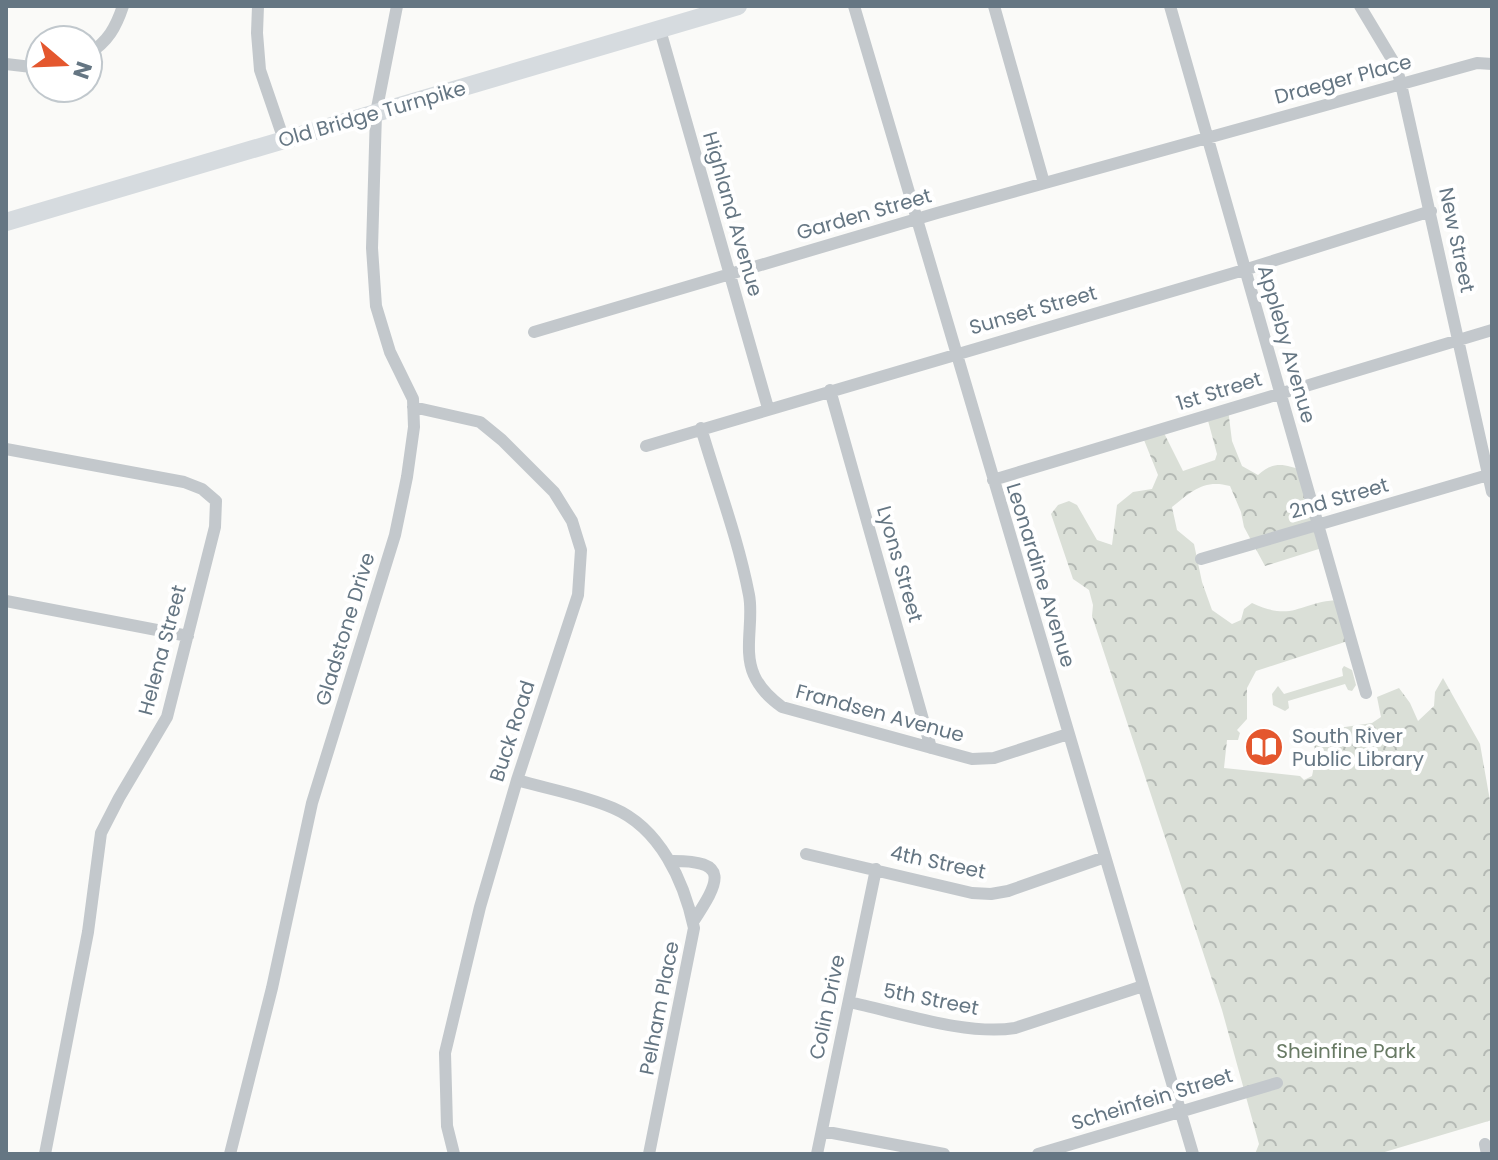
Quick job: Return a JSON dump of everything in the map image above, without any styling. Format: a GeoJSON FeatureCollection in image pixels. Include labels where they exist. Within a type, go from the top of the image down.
{"type":"FeatureCollection","features":[{"type":"Feature","properties":{"kind":"street"},"geometry":{"type":"LineString","coordinates":[[104,42],[117,24],[123,6]]}},
{"type":"Feature","properties":{"kind":"street"},"geometry":{"type":"LineString","coordinates":[[258,6],[260,70],[284,140]]}},
{"type":"Feature","properties":{"kind":"street","name":"Gladstone Drive"},"geometry":{"type":"LineString","coordinates":[[230,1154],[272,988],[312,803],[395,535],[409,464],[414,427],[413,399],[390,352],[376,306],[372,248],[376,113],[397,6]]}},
{"type":"Feature","properties":{"kind":"street","name":"Old Bridge Turnpike"},"geometry":{"type":"LineString","coordinates":[[6,222],[660,30],[711,10],[738,6]]}},
{"type":"Feature","properties":{"kind":"street","name":"Leonardine Avenue"},"geometry":{"type":"LineString","coordinates":[[854,6],[1193,1154]]}},
{"type":"Feature","properties":{"kind":"street"},"geometry":{"type":"LineString","coordinates":[[994,6],[1044,183]]}},
{"type":"Feature","properties":{"kind":"street","name":"Appleby Avenue"},"geometry":{"type":"LineString","coordinates":[[1170,6],[1366,693]]}},
{"type":"Feature","properties":{"kind":"street","name":"New Street"},"geometry":{"type":"LineString","coordinates":[[1360,6],[1396,66],[1401,84],[1492,492]]}},
{"type":"Feature","properties":{"kind":"street","name":"Highland Avenue"},"geometry":{"type":"LineString","coordinates":[[660,30],[768,408]]}},
{"type":"Feature","properties":{"kind":"street","name":"Draeger Place"},"geometry":{"type":"LineString","coordinates":[[1206,138],[1477,63],[1492,64]]}},
{"type":"Feature","properties":{"kind":"street","name":"Garden Street"},"geometry":{"type":"LineString","coordinates":[[534,332],[915,219],[1206,138]]}},
{"type":"Feature","properties":{"kind":"street","name":"Sunset Street"},"geometry":{"type":"LineString","coordinates":[[646,446],[1244,270],[1431,211]]}},
{"type":"Feature","properties":{"kind":"street","name":"1st Street"},"geometry":{"type":"LineString","coordinates":[[993,480],[1492,330]]}},
{"type":"Feature","properties":{"kind":"street","name":"Lyons Street"},"geometry":{"type":"LineString","coordinates":[[830,390],[931,748]]}},
{"type":"Feature","properties":{"kind":"street","name":"Buck Road"},"geometry":{"type":"LineString","coordinates":[[413,407],[480,422],[502,440],[554,492],[572,521],[581,550],[578,595],[517,780],[480,907],[445,1053],[447,1126],[454,1154]]}},
{"type":"Feature","properties":{"kind":"street","name":"Frandsen Avenue"},"geometry":{"type":"LineString","coordinates":[[701,428],[750,599],[749,650],[753,673],[766,694],[782,707],[972,759],[994,758],[1068,734]]}},
{"type":"Feature","properties":{"kind":"street","name":"Helena Street"},"geometry":{"type":"LineString","coordinates":[[6,449],[184,482],[202,489],[216,501],[215,527],[167,717],[101,833],[88,932],[45,1154]]}},
{"type":"Feature","properties":{"kind":"street","name":"2nd Street"},"geometry":{"type":"LineString","coordinates":[[1201,559],[1488,475]]}},
{"type":"Feature","properties":{"kind":"street"},"geometry":{"type":"LineString","coordinates":[[6,601],[188,636]]}},
{"type":"Feature","properties":{"kind":"street","name":"Pelham Place"},"geometry":{"type":"LineString","coordinates":[[517,780],[614,808],[647,831],[670,861],[688,897],[694,928],[687,975],[649,1154]]}},
{"type":"Feature","properties":{"kind":"street","name":"4th Street"},"geometry":{"type":"LineString","coordinates":[[806,854],[972,893],[991,894],[1105,857]]}},
{"type":"Feature","properties":{"kind":"street"},"geometry":{"type":"LineString","coordinates":[[670,861],[695,860],[707,864],[714,872],[716,883],[713,892],[693,922]]}},
{"type":"Feature","properties":{"kind":"street","name":"Colin Drive"},"geometry":{"type":"LineString","coordinates":[[817,1154],[876,869]]}},
{"type":"Feature","properties":{"kind":"street","name":"5th Street"},"geometry":{"type":"LineString","coordinates":[[849,1002],[974,1029],[998,1031],[1143,986]]}},
{"type":"Feature","properties":{"kind":"street","name":"Scheinfein Street"},"geometry":{"type":"LineString","coordinates":[[1038,1154],[1277,1083]]}},
{"type":"Feature","properties":{"kind":"street"},"geometry":{"type":"LineString","coordinates":[[822,1131],[944,1154]]}},
{"type":"Feature","properties":{"kind":"green space","name":"Sheinfine Park"},"geometry":{"type":"Polygon","coordinates":[[[1228,409],[1232,441],[1242,466],[1258,475],[1269,467],[1279,465],[1303,471],[1325,547],[1265,566],[1244,527],[1230,486],[1205,485],[1192,491],[1172,507],[1177,530],[1194,544],[1212,610],[1232,624],[1241,620],[1244,609],[1252,603],[1266,609],[1288,611],[1340,600],[1351,640],[1256,671],[1247,688],[1247,719],[1237,730],[1240,733],[1238,740],[1227,740],[1224,768],[1300,776],[1304,780],[1312,776],[1318,731],[1372,723],[1381,717],[1377,697],[1399,688],[1418,721],[1434,706],[1435,692],[1443,678],[1480,744],[1492,812],[1492,1120],[1378,1154],[1255,1154],[1259,1144],[1222,1010],[1092,616],[1089,590],[1073,579],[1051,514],[1058,505],[1069,501],[1077,505],[1097,540],[1112,545],[1117,505],[1133,492],[1152,489],[1158,475],[1142,435],[1162,429],[1183,471],[1215,460],[1217,454],[1207,417],[1228,409]]]}},
{"type":"Feature","properties":{"kind":"green space"},"geometry":{"type":"Polygon","coordinates":[[[1344,666],[1352,670],[1356,685],[1352,691],[1345,684],[1288,701],[1289,708],[1285,711],[1273,705],[1272,694],[1278,686],[1284,694],[1343,676],[1344,666]]]}},
{"type":"Feature","properties":{"kind":"place","name":"South River Public Library"},"geometry":{"type":"Point","coordinates":[1264,747]}}]}
